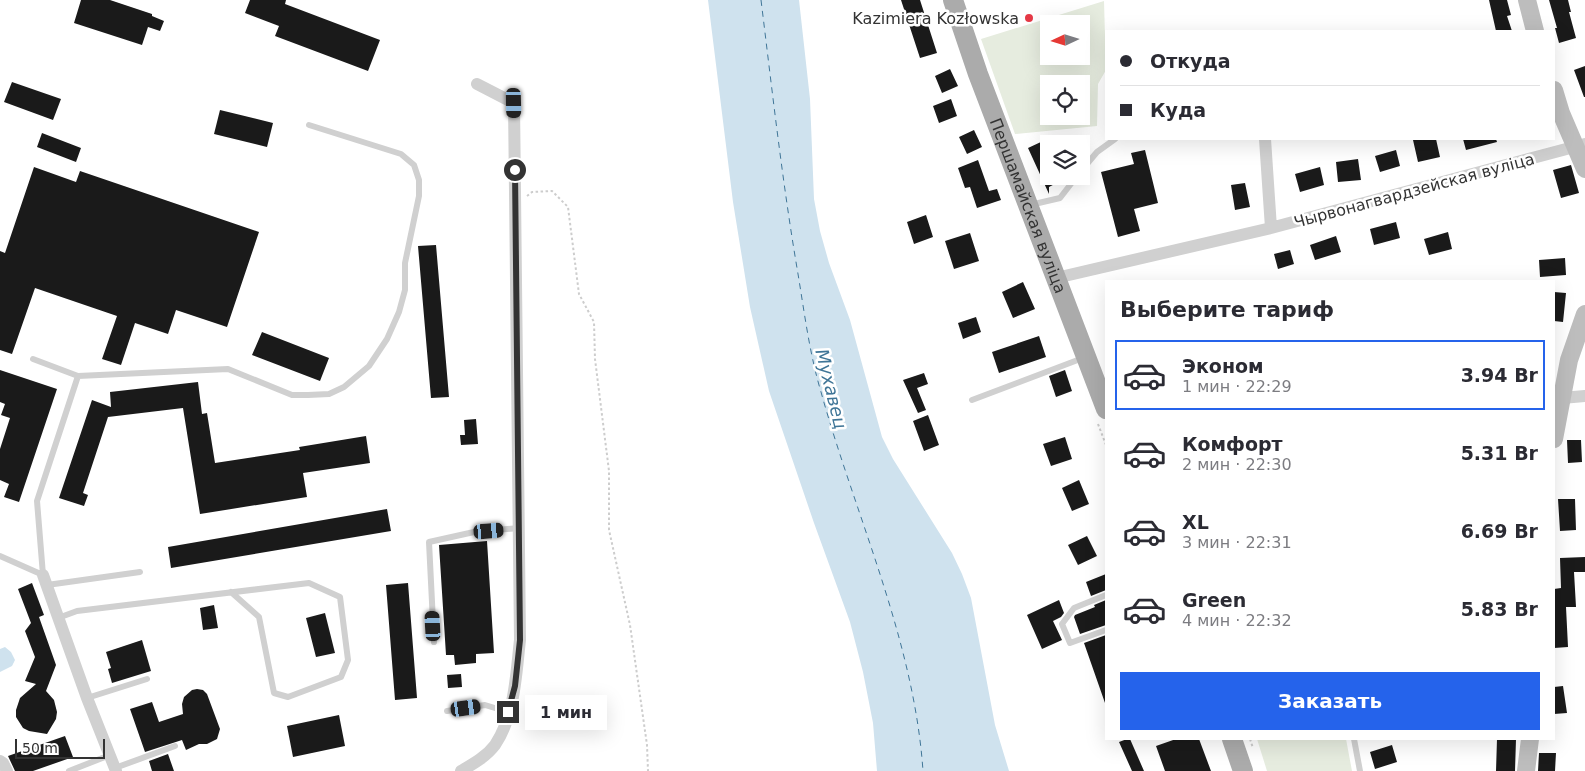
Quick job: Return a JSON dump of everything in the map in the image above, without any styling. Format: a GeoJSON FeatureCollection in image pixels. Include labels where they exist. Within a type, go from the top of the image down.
{"type":"FeatureCollection","features":[{"type":"Feature","properties":{"kind":"main road","name":"Першамайская вуліца"},"geometry":{"type":"LineString","coordinates":[[953,0],[978,74],[1105,406]]}},
{"type":"Feature","properties":{"kind":"main road"},"geometry":{"type":"LineString","coordinates":[[1232,740],[1243,771]]}},
{"type":"Feature","properties":{"kind":"street"},"geometry":{"type":"LineString","coordinates":[[1527,0],[1535,30]]}},
{"type":"Feature","properties":{"kind":"street"},"geometry":{"type":"LineString","coordinates":[[460,771],[480,760],[494,746],[505,724],[515,686],[520,640],[514,103],[477,84]]}},
{"type":"Feature","properties":{"kind":"street"},"geometry":{"type":"LineString","coordinates":[[1555,93],[1561,114],[1581,145],[1585,169]]}},
{"type":"Feature","properties":{"kind":"street","name":"Чырвонагвардзейская вуліца"},"geometry":{"type":"LineString","coordinates":[[1265,140],[1271,228]]}},
{"type":"Feature","properties":{"kind":"street","name":"Чырвонагвардзейская вуліца"},"geometry":{"type":"LineString","coordinates":[[1056,278],[1271,228],[1581,145]]}},
{"type":"Feature","properties":{"kind":"street"},"geometry":{"type":"LineString","coordinates":[[1555,434],[1569,360],[1585,314]]}},
{"type":"Feature","properties":{"kind":"street"},"geometry":{"type":"LineString","coordinates":[[1562,398],[1585,396]]}},
{"type":"Feature","properties":{"kind":"street"},"geometry":{"type":"LineString","coordinates":[[45,580],[116,769]]}},
{"type":"Feature","properties":{"kind":"street"},"geometry":{"type":"LineString","coordinates":[[1526,771],[1530,740]]}},
{"type":"Feature","properties":{"kind":"street"},"geometry":{"type":"LineString","coordinates":[[0,761],[7,771]]}},
{"type":"Feature","properties":{"kind":"lane"},"geometry":{"type":"LineString","coordinates":[[33,359],[78,376],[228,369],[292,395],[329,394],[344,387],[369,366],[387,339],[406,290],[405,263],[418,196],[419,180],[414,165],[401,154],[309,124]]}},
{"type":"Feature","properties":{"kind":"lane"},"geometry":{"type":"LineString","coordinates":[[1090,161],[1097,152],[1114,140]]}},
{"type":"Feature","properties":{"kind":"lane"},"geometry":{"type":"LineString","coordinates":[[1029,206],[1060,198],[1071,185]]}},
{"type":"Feature","properties":{"kind":"lane"},"geometry":{"type":"LineString","coordinates":[[972,400],[1086,357]]}},
{"type":"Feature","properties":{"kind":"lane"},"geometry":{"type":"LineString","coordinates":[[45,580],[37,501],[78,376]]}},
{"type":"Feature","properties":{"kind":"lane"},"geometry":{"type":"LineString","coordinates":[[434,642],[428,542],[474,532],[519,528]]}},
{"type":"Feature","properties":{"kind":"lane"},"geometry":{"type":"LineString","coordinates":[[0,556],[45,580],[140,572]]}},
{"type":"Feature","properties":{"kind":"lane"},"geometry":{"type":"LineString","coordinates":[[58,618],[78,611],[231,592],[309,583],[340,597],[348,660],[341,677],[288,697],[274,693],[259,616],[231,592]]}},
{"type":"Feature","properties":{"kind":"lane"},"geometry":{"type":"LineString","coordinates":[[1105,595],[1074,608],[1062,624],[1070,643],[1105,630]]}},
{"type":"Feature","properties":{"kind":"lane"},"geometry":{"type":"LineString","coordinates":[[88,698],[147,679]]}},
{"type":"Feature","properties":{"kind":"lane"},"geometry":{"type":"LineString","coordinates":[[447,711],[485,705],[508,712]]}},
{"type":"Feature","properties":{"kind":"lane"},"geometry":{"type":"LineString","coordinates":[[1354,740],[1360,771]]}},
{"type":"Feature","properties":{"kind":"lane"},"geometry":{"type":"LineString","coordinates":[[116,769],[175,746]]}},
{"type":"Feature","properties":{"kind":"lane"},"geometry":{"type":"LineString","coordinates":[[69,771],[110,755]]}},
{"type":"Feature","properties":{"kind":"path"},"geometry":{"type":"LineString","coordinates":[[516,204],[532,192],[552,191],[568,207],[579,294],[594,322],[595,359],[609,470],[609,530],[630,625],[648,771]]}},
{"type":"Feature","properties":{"kind":"shaded area"},"geometry":{"type":"Polygon","coordinates":[[[1104,1],[1105,72],[1098,84],[1097,126],[1015,134],[981,39],[1040,21],[1040,65],[1090,65],[1090,15],[1059,15],[1104,1]]]}},
{"type":"Feature","properties":{"kind":"shaded area"},"geometry":{"type":"Polygon","coordinates":[[[1257,740],[1346,740],[1352,771],[1267,771],[1257,740]]]}},
{"type":"Feature","properties":{"kind":"water","name":"Мухавец"},"geometry":{"type":"Polygon","coordinates":[[[708,0],[799,0],[810,99],[814,199],[820,231],[829,263],[850,320],[882,437],[893,459],[952,553],[971,598],[995,725],[1009,771],[877,771],[873,723],[863,672],[850,622],[769,391],[750,307],[733,202],[708,0]]]}},
{"type":"Feature","properties":{"kind":"water"},"geometry":{"type":"Polygon","coordinates":[[[5,647],[11,652],[15,660],[12,666],[0,672],[0,649],[5,647]]]}},
{"type":"Feature","properties":{"kind":"building"},"geometry":{"type":"Polygon","coordinates":[[[81,0],[110,0],[152,14],[152,16],[164,21],[160,31],[148,27],[142,45],[74,23],[81,0]]]}},
{"type":"Feature","properties":{"kind":"building"},"geometry":{"type":"Polygon","coordinates":[[[250,0],[286,0],[285,4],[380,40],[368,71],[275,36],[279,26],[245,13],[250,0]]]}},
{"type":"Feature","properties":{"kind":"building"},"geometry":{"type":"Polygon","coordinates":[[[901,0],[920,0],[937,53],[920,58],[901,0]]]}},
{"type":"Feature","properties":{"kind":"building"},"geometry":{"type":"Polygon","coordinates":[[[1489,0],[1507,0],[1511,15],[1507,16],[1512,30],[1496,30],[1489,0]]]}},
{"type":"Feature","properties":{"kind":"building"},"geometry":{"type":"Polygon","coordinates":[[[1549,0],[1568,0],[1576,38],[1559,43],[1549,0]]]}},
{"type":"Feature","properties":{"kind":"building"},"geometry":{"type":"Polygon","coordinates":[[[1585,66],[1585,97],[1584,97],[1574,70],[1585,66]]]}},
{"type":"Feature","properties":{"kind":"building"},"geometry":{"type":"Polygon","coordinates":[[[950,69],[958,86],[942,93],[935,76],[950,69]]]}},
{"type":"Feature","properties":{"kind":"building"},"geometry":{"type":"Polygon","coordinates":[[[12,82],[61,99],[53,120],[4,102],[12,82]]]}},
{"type":"Feature","properties":{"kind":"building"},"geometry":{"type":"Polygon","coordinates":[[[951,99],[957,116],[939,123],[933,106],[951,99]]]}},
{"type":"Feature","properties":{"kind":"building"},"geometry":{"type":"Polygon","coordinates":[[[220,110],[273,123],[267,147],[214,134],[220,110]]]}},
{"type":"Feature","properties":{"kind":"building"},"geometry":{"type":"Polygon","coordinates":[[[974,130],[982,147],[967,154],[959,137],[974,130]]]}},
{"type":"Feature","properties":{"kind":"building"},"geometry":{"type":"Polygon","coordinates":[[[42,133],[81,148],[76,162],[37,147],[42,133]]]}},
{"type":"Feature","properties":{"kind":"building"},"geometry":{"type":"Polygon","coordinates":[[[1413,140],[1436,140],[1440,157],[1418,162],[1413,140]]]}},
{"type":"Feature","properties":{"kind":"building"},"geometry":{"type":"Polygon","coordinates":[[[1463,140],[1496,140],[1497,142],[1466,150],[1463,140]]]}},
{"type":"Feature","properties":{"kind":"building"},"geometry":{"type":"Polygon","coordinates":[[[1040,142],[1040,174],[1028,148],[1040,142]]]}},
{"type":"Feature","properties":{"kind":"building"},"geometry":{"type":"Polygon","coordinates":[[[1145,150],[1158,203],[1134,209],[1140,231],[1118,237],[1101,172],[1134,164],[1131,153],[1145,150]]]}},
{"type":"Feature","properties":{"kind":"building"},"geometry":{"type":"Polygon","coordinates":[[[1396,150],[1400,166],[1380,172],[1375,156],[1396,150]]]}},
{"type":"Feature","properties":{"kind":"building"},"geometry":{"type":"Polygon","coordinates":[[[1358,159],[1361,180],[1338,182],[1336,162],[1358,159]]]}},
{"type":"Feature","properties":{"kind":"building"},"geometry":{"type":"Polygon","coordinates":[[[978,160],[989,191],[997,189],[1001,200],[977,208],[970,187],[965,188],[958,168],[978,160]]]}},
{"type":"Feature","properties":{"kind":"building"},"geometry":{"type":"Polygon","coordinates":[[[1571,165],[1579,193],[1561,198],[1553,170],[1571,165]]]}},
{"type":"Feature","properties":{"kind":"building"},"geometry":{"type":"Polygon","coordinates":[[[34,167],[76,182],[80,171],[259,232],[227,327],[176,310],[168,334],[135,323],[121,365],[102,359],[117,316],[35,288],[12,354],[0,350],[0,251],[5,253],[34,167]]]}},
{"type":"Feature","properties":{"kind":"building"},"geometry":{"type":"Polygon","coordinates":[[[1320,167],[1324,185],[1300,192],[1295,174],[1320,167]]]}},
{"type":"Feature","properties":{"kind":"building"},"geometry":{"type":"Polygon","coordinates":[[[1245,183],[1250,207],[1235,210],[1231,185],[1245,183]]]}},
{"type":"Feature","properties":{"kind":"building"},"geometry":{"type":"Polygon","coordinates":[[[1045,185],[1053,185],[1049,187],[1049,194],[1045,185]]]}},
{"type":"Feature","properties":{"kind":"building"},"geometry":{"type":"Polygon","coordinates":[[[926,215],[933,237],[914,244],[907,222],[926,215]]]}},
{"type":"Feature","properties":{"kind":"building"},"geometry":{"type":"Polygon","coordinates":[[[1396,222],[1400,238],[1374,245],[1370,229],[1396,222]]]}},
{"type":"Feature","properties":{"kind":"building"},"geometry":{"type":"Polygon","coordinates":[[[1448,232],[1452,249],[1429,255],[1424,239],[1448,232]]]}},
{"type":"Feature","properties":{"kind":"building"},"geometry":{"type":"Polygon","coordinates":[[[970,233],[979,261],[954,269],[945,241],[970,233]]]}},
{"type":"Feature","properties":{"kind":"building"},"geometry":{"type":"Polygon","coordinates":[[[1336,236],[1341,252],[1315,260],[1310,245],[1336,236]]]}},
{"type":"Feature","properties":{"kind":"building"},"geometry":{"type":"Polygon","coordinates":[[[436,245],[449,397],[431,398],[418,246],[436,245]]]}},
{"type":"Feature","properties":{"kind":"building"},"geometry":{"type":"Polygon","coordinates":[[[1290,250],[1294,264],[1278,269],[1274,254],[1290,250]]]}},
{"type":"Feature","properties":{"kind":"building"},"geometry":{"type":"Polygon","coordinates":[[[1565,258],[1566,275],[1540,277],[1539,260],[1565,258]]]}},
{"type":"Feature","properties":{"kind":"building"},"geometry":{"type":"Polygon","coordinates":[[[1023,282],[1035,309],[1013,318],[1002,292],[1023,282]]]}},
{"type":"Feature","properties":{"kind":"building"},"geometry":{"type":"Polygon","coordinates":[[[1555,292],[1566,293],[1563,322],[1555,321],[1555,292]]]}},
{"type":"Feature","properties":{"kind":"building"},"geometry":{"type":"Polygon","coordinates":[[[976,317],[981,332],[963,339],[958,323],[976,317]]]}},
{"type":"Feature","properties":{"kind":"building"},"geometry":{"type":"Polygon","coordinates":[[[262,332],[329,358],[320,381],[252,355],[262,332]]]}},
{"type":"Feature","properties":{"kind":"building"},"geometry":{"type":"Polygon","coordinates":[[[1039,336],[1046,357],[999,373],[992,352],[1039,336]]]}},
{"type":"Feature","properties":{"kind":"building"},"geometry":{"type":"Polygon","coordinates":[[[0,370],[57,389],[19,502],[4,497],[9,484],[0,480],[0,449],[10,418],[1,415],[5,404],[0,402],[0,370]]]}},
{"type":"Feature","properties":{"kind":"building"},"geometry":{"type":"Polygon","coordinates":[[[1065,370],[1072,391],[1056,397],[1049,376],[1065,370]]]}},
{"type":"Feature","properties":{"kind":"building"},"geometry":{"type":"Polygon","coordinates":[[[924,373],[928,384],[917,388],[926,410],[918,413],[903,380],[924,373]]]}},
{"type":"Feature","properties":{"kind":"building"},"geometry":{"type":"Polygon","coordinates":[[[198,382],[202,414],[207,413],[215,463],[300,450],[299,447],[366,436],[370,463],[303,473],[307,497],[200,514],[183,408],[108,417],[83,493],[88,495],[84,506],[59,498],[92,400],[111,407],[110,392],[198,382]]]}},
{"type":"Feature","properties":{"kind":"building"},"geometry":{"type":"Polygon","coordinates":[[[928,415],[939,445],[924,451],[913,421],[928,415]]]}},
{"type":"Feature","properties":{"kind":"building"},"geometry":{"type":"Polygon","coordinates":[[[476,419],[478,444],[461,445],[460,435],[465,435],[464,420],[476,419]]]}},
{"type":"Feature","properties":{"kind":"building"},"geometry":{"type":"Polygon","coordinates":[[[1065,437],[1072,459],[1051,466],[1043,444],[1065,437]]]}},
{"type":"Feature","properties":{"kind":"building"},"geometry":{"type":"Polygon","coordinates":[[[1567,440],[1581,440],[1582,462],[1568,463],[1567,440]]]}},
{"type":"Feature","properties":{"kind":"building"},"geometry":{"type":"Polygon","coordinates":[[[1079,480],[1089,504],[1072,511],[1062,488],[1079,480]]]}},
{"type":"Feature","properties":{"kind":"building"},"geometry":{"type":"Polygon","coordinates":[[[1558,499],[1575,499],[1576,530],[1560,531],[1558,499]]]}},
{"type":"Feature","properties":{"kind":"building"},"geometry":{"type":"Polygon","coordinates":[[[387,509],[391,531],[171,568],[168,547],[387,509]]]}},
{"type":"Feature","properties":{"kind":"building"},"geometry":{"type":"Polygon","coordinates":[[[1087,536],[1097,556],[1078,565],[1068,545],[1087,536]]]}},
{"type":"Feature","properties":{"kind":"building"},"geometry":{"type":"Polygon","coordinates":[[[487,541],[494,653],[476,654],[476,663],[455,665],[454,655],[446,655],[439,545],[487,541]]]}},
{"type":"Feature","properties":{"kind":"building"},"geometry":{"type":"Polygon","coordinates":[[[1585,557],[1585,572],[1574,572],[1576,607],[1566,607],[1568,647],[1555,648],[1555,589],[1561,588],[1560,558],[1585,557]]]}},
{"type":"Feature","properties":{"kind":"building"},"geometry":{"type":"Polygon","coordinates":[[[1105,574],[1105,590],[1091,596],[1086,582],[1105,574]]]}},
{"type":"Feature","properties":{"kind":"building"},"geometry":{"type":"Polygon","coordinates":[[[32,583],[44,615],[39,617],[56,665],[46,691],[54,700],[57,712],[56,719],[47,734],[23,728],[16,717],[20,698],[36,684],[25,681],[35,657],[25,631],[31,623],[18,589],[32,583]]]}},
{"type":"Feature","properties":{"kind":"building"},"geometry":{"type":"Polygon","coordinates":[[[408,583],[417,698],[395,700],[386,585],[408,583]]]}},
{"type":"Feature","properties":{"kind":"building"},"geometry":{"type":"Polygon","coordinates":[[[1059,600],[1064,613],[1053,621],[1062,640],[1042,649],[1027,615],[1059,600]]]}},
{"type":"Feature","properties":{"kind":"building"},"geometry":{"type":"Polygon","coordinates":[[[1105,600],[1105,625],[1080,634],[1074,617],[1095,607],[1094,605],[1105,600]]]}},
{"type":"Feature","properties":{"kind":"building"},"geometry":{"type":"Polygon","coordinates":[[[214,605],[218,628],[203,630],[200,608],[214,605]]]}},
{"type":"Feature","properties":{"kind":"building"},"geometry":{"type":"Polygon","coordinates":[[[325,613],[335,653],[316,657],[306,618],[325,613]]]}},
{"type":"Feature","properties":{"kind":"building"},"geometry":{"type":"Polygon","coordinates":[[[1105,635],[1105,703],[1084,643],[1105,635]]]}},
{"type":"Feature","properties":{"kind":"building"},"geometry":{"type":"Polygon","coordinates":[[[142,640],[151,671],[112,683],[108,669],[111,668],[106,652],[142,640]]]}},
{"type":"Feature","properties":{"kind":"building"},"geometry":{"type":"Polygon","coordinates":[[[461,674],[462,687],[448,688],[447,675],[461,674]]]}},
{"type":"Feature","properties":{"kind":"building"},"geometry":{"type":"Polygon","coordinates":[[[1563,686],[1567,713],[1555,714],[1555,687],[1563,686]]]}},
{"type":"Feature","properties":{"kind":"building"},"geometry":{"type":"Polygon","coordinates":[[[192,690],[203,690],[207,694],[220,729],[217,739],[186,750],[182,740],[145,752],[130,709],[152,702],[159,722],[183,714],[182,704],[184,697],[192,690]]]}},
{"type":"Feature","properties":{"kind":"building"},"geometry":{"type":"Polygon","coordinates":[[[339,715],[345,746],[293,757],[287,726],[339,715]]]}},
{"type":"Feature","properties":{"kind":"building"},"geometry":{"type":"Polygon","coordinates":[[[65,736],[73,757],[33,771],[15,771],[8,756],[65,736]]]}},
{"type":"Feature","properties":{"kind":"building"},"geometry":{"type":"Polygon","coordinates":[[[1130,740],[1144,771],[1132,771],[1119,742],[1130,740]]]}},
{"type":"Feature","properties":{"kind":"building"},"geometry":{"type":"Polygon","coordinates":[[[1173,740],[1199,740],[1211,771],[1165,771],[1156,746],[1173,740]]]}},
{"type":"Feature","properties":{"kind":"building"},"geometry":{"type":"Polygon","coordinates":[[[1497,740],[1516,740],[1515,771],[1496,771],[1497,740]]]}},
{"type":"Feature","properties":{"kind":"building"},"geometry":{"type":"Polygon","coordinates":[[[1392,745],[1397,762],[1375,769],[1370,752],[1392,745]]]}},
{"type":"Feature","properties":{"kind":"building"},"geometry":{"type":"Polygon","coordinates":[[[1539,753],[1556,753],[1555,771],[1538,771],[1539,753]]]}},
{"type":"Feature","properties":{"kind":"building"},"geometry":{"type":"Polygon","coordinates":[[[168,754],[174,771],[152,771],[149,761],[168,754]]]}},
{"type":"Feature","properties":{"kind":"ferry route"},"geometry":{"type":"LineString","coordinates":[[761,0],[787,201],[813,362],[835,439],[896,627],[908,674],[917,722],[923,771]]}},
{"type":"Feature","properties":{"kind":"place","name":"Kazimiera Kozłowska"},"geometry":{"type":"Point","coordinates":[1029,18]}},
{"type":"Feature","properties":{"kind":"route"},"geometry":{"type":"LineString","coordinates":[[508,712],[515,686],[520,640],[515,170]]}}]}
